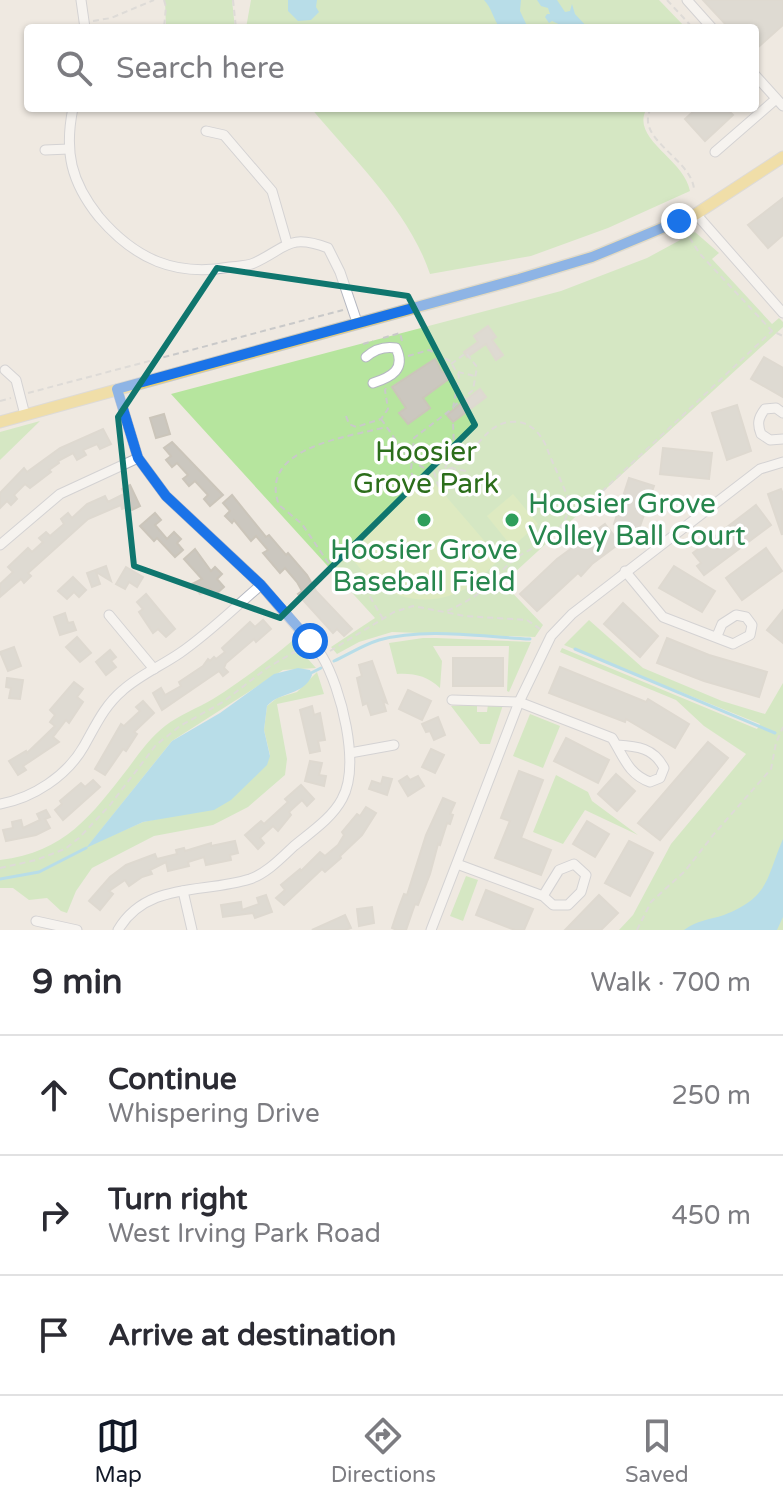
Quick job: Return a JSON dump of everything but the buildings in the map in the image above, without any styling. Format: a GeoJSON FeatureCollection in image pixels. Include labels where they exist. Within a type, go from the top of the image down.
{"type":"FeatureCollection","features":[{"type":"Feature","properties":{"kind":"main road"},"geometry":{"type":"LineString","coordinates":[[0,422],[592,257],[696,214],[783,157]]}},
{"type":"Feature","properties":{"kind":"street"},"geometry":{"type":"LineString","coordinates":[[81,0],[84,24]]}},
{"type":"Feature","properties":{"kind":"street"},"geometry":{"type":"LineString","coordinates":[[687,0],[708,24]]}},
{"type":"Feature","properties":{"kind":"street"},"geometry":{"type":"LineString","coordinates":[[759,79],[780,103],[759,110]]}},
{"type":"Feature","properties":{"kind":"street"},"geometry":{"type":"LineString","coordinates":[[72,112],[69,162],[85,200],[110,229],[138,252],[175,269],[214,270],[253,263],[287,243],[310,241],[328,248],[340,272],[357,322]]}},
{"type":"Feature","properties":{"kind":"street"},"geometry":{"type":"LineString","coordinates":[[715,152],[754,112]]}},
{"type":"Feature","properties":{"kind":"street"},"geometry":{"type":"LineString","coordinates":[[206,131],[224,135],[272,191],[287,243]]}},
{"type":"Feature","properties":{"kind":"street"},"geometry":{"type":"LineString","coordinates":[[45,150],[69,149]]}},
{"type":"Feature","properties":{"kind":"street"},"geometry":{"type":"LineString","coordinates":[[696,214],[783,313]]}},
{"type":"Feature","properties":{"kind":"street"},"geometry":{"type":"LineString","coordinates":[[366,357],[374,350],[388,347],[396,348],[401,358],[399,368],[394,373],[373,383]]}},
{"type":"Feature","properties":{"kind":"street"},"geometry":{"type":"LineString","coordinates":[[5,370],[16,380],[25,415]]}},
{"type":"Feature","properties":{"kind":"street"},"geometry":{"type":"LineString","coordinates":[[117,389],[138,458],[166,496],[261,585],[322,656],[335,683],[350,753],[349,781],[341,801],[330,815],[268,869],[251,879],[159,895],[135,908],[118,930]]}},
{"type":"Feature","properties":{"kind":"street"},"geometry":{"type":"LineString","coordinates":[[783,413],[776,408],[765,409],[759,416],[758,426],[761,434],[770,440],[783,439]]}},
{"type":"Feature","properties":{"kind":"street"},"geometry":{"type":"LineString","coordinates":[[0,545],[60,494],[138,458]]}},
{"type":"Feature","properties":{"kind":"street"},"geometry":{"type":"LineString","coordinates":[[431,930],[519,702],[551,636],[572,614],[625,571],[760,469],[783,462]]}},
{"type":"Feature","properties":{"kind":"street"},"geometry":{"type":"LineString","coordinates":[[625,571],[663,617],[717,636]]}},
{"type":"Feature","properties":{"kind":"street"},"geometry":{"type":"LineString","coordinates":[[0,804],[15,801],[56,778],[83,749],[97,719],[113,700],[138,678],[198,640],[261,585]]}},
{"type":"Feature","properties":{"kind":"street"},"geometry":{"type":"LineString","coordinates":[[109,615],[154,669]]}},
{"type":"Feature","properties":{"kind":"street"},"geometry":{"type":"LineString","coordinates":[[452,700],[519,702],[612,738],[626,766],[639,778],[650,782],[660,778],[664,768],[658,757],[635,746],[617,745]]}},
{"type":"Feature","properties":{"kind":"street"},"geometry":{"type":"LineString","coordinates":[[350,753],[394,745]]}},
{"type":"Feature","properties":{"kind":"street"},"geometry":{"type":"LineString","coordinates":[[457,864],[543,896],[553,905],[568,905],[581,892],[586,875],[574,864],[559,870],[543,896]]}},
{"type":"Feature","properties":{"kind":"street"},"geometry":{"type":"LineString","coordinates":[[183,891],[192,930]]}},
{"type":"Feature","properties":{"kind":"street"},"geometry":{"type":"LineString","coordinates":[[36,921],[77,930]]}},
{"type":"Feature","properties":{"kind":"path"},"geometry":{"type":"LineString","coordinates":[[88,24],[154,0]]}},
{"type":"Feature","properties":{"kind":"path"},"geometry":{"type":"LineString","coordinates":[[164,0],[164,24]]}},
{"type":"Feature","properties":{"kind":"path"},"geometry":{"type":"LineString","coordinates":[[233,0],[236,24]]}},
{"type":"Feature","properties":{"kind":"path"},"geometry":{"type":"LineString","coordinates":[[667,0],[689,24]]}},
{"type":"Feature","properties":{"kind":"path"},"geometry":{"type":"LineString","coordinates":[[650,112],[647,124],[653,135],[693,179],[694,189]]}},
{"type":"Feature","properties":{"kind":"path"},"geometry":{"type":"LineString","coordinates":[[679,221],[700,254],[772,331],[783,336]]}},
{"type":"Feature","properties":{"kind":"path"},"geometry":{"type":"LineString","coordinates":[[0,401],[352,307]]}},
{"type":"Feature","properties":{"kind":"path"},"geometry":{"type":"LineString","coordinates":[[567,496],[584,503],[593,500],[772,331]]}},
{"type":"Feature","properties":{"kind":"path"},"geometry":{"type":"LineString","coordinates":[[363,344],[400,333],[403,345]]}},
{"type":"Feature","properties":{"kind":"path"},"geometry":{"type":"LineString","coordinates":[[406,357],[429,350],[451,364],[459,376],[453,408]]}},
{"type":"Feature","properties":{"kind":"path"},"geometry":{"type":"LineString","coordinates":[[415,488],[411,470],[414,438],[473,390],[477,367],[466,353],[451,364]]}},
{"type":"Feature","properties":{"kind":"path"},"geometry":{"type":"LineString","coordinates":[[456,372],[476,376]]}},
{"type":"Feature","properties":{"kind":"path"},"geometry":{"type":"LineString","coordinates":[[346,416],[349,424],[356,427],[381,419],[388,409],[385,390],[388,384]]}},
{"type":"Feature","properties":{"kind":"path"},"geometry":{"type":"LineString","coordinates":[[381,419],[412,460],[421,467],[466,471]]}},
{"type":"Feature","properties":{"kind":"path"},"geometry":{"type":"LineString","coordinates":[[447,469],[454,447],[453,422]]}},
{"type":"Feature","properties":{"kind":"path"},"geometry":{"type":"LineString","coordinates":[[447,469],[467,458],[496,425],[524,422],[536,429],[543,439],[569,506],[558,530],[514,560],[482,592],[447,611]]}},
{"type":"Feature","properties":{"kind":"path"},"geometry":{"type":"LineString","coordinates":[[383,619],[366,590],[343,572],[331,567],[302,524],[279,505],[275,484],[280,471],[301,450],[387,427]]}},
{"type":"Feature","properties":{"kind":"path"},"geometry":{"type":"LineString","coordinates":[[433,470],[439,488]]}},
{"type":"Feature","properties":{"kind":"path"},"geometry":{"type":"LineString","coordinates":[[322,656],[383,619],[413,606],[465,616],[527,620],[551,636]]}},
{"type":"Feature","properties":{"kind":"path"},"geometry":{"type":"LineString","coordinates":[[0,868],[51,855],[79,838],[110,805],[156,745],[310,641]]}},
{"type":"Feature","properties":{"kind":"path"},"geometry":{"type":"LineString","coordinates":[[637,930],[651,902],[685,871],[771,769],[783,727]]}},
{"type":"Feature","properties":{"kind":"highlighted area"},"geometry":{"type":"Polygon","coordinates":[[[217,268],[408,296],[475,425],[280,618],[134,566],[118,417],[217,268]]]}},
{"type":"Feature","properties":{"kind":"green space"},"geometry":{"type":"Polygon","coordinates":[[[165,0],[232,0],[235,24],[166,24],[165,0]]]}},
{"type":"Feature","properties":{"kind":"green space"},"geometry":{"type":"Polygon","coordinates":[[[251,0],[659,0],[682,24],[247,24],[251,0]]]}},
{"type":"Feature","properties":{"kind":"green space"},"geometry":{"type":"Polygon","coordinates":[[[315,112],[646,112],[645,129],[686,179],[690,191],[608,228],[531,256],[430,274],[408,229],[362,166],[315,112]]]}},
{"type":"Feature","properties":{"kind":"green space","name":"Hoosier Grove Park"},"geometry":{"type":"Polygon","coordinates":[[[695,232],[719,253],[712,259],[772,324],[779,318],[783,327],[503,583],[543,625],[535,637],[392,632],[359,642],[337,654],[331,647],[375,618],[171,394],[561,291],[647,258],[695,232]]]}},
{"type":"Feature","properties":{"kind":"green space"},"geometry":{"type":"Polygon","coordinates":[[[40,421],[0,460],[0,432],[40,421]]]}},
{"type":"Feature","properties":{"kind":"green space","name":"Hoosier Grove Baseball Field"},"geometry":{"type":"Polygon","coordinates":[[[424,480],[432,480],[500,559],[461,591],[437,599],[412,598],[388,591],[368,577],[346,552],[424,480]]]}},
{"type":"Feature","properties":{"kind":"green space","name":"Hoosier Grove Volley Ball Court"},"geometry":{"type":"Polygon","coordinates":[[[513,494],[538,524],[512,547],[487,516],[513,494]]]}},
{"type":"Feature","properties":{"kind":"green space"},"geometry":{"type":"Polygon","coordinates":[[[589,620],[643,668],[722,701],[765,714],[783,683],[783,930],[619,930],[633,915],[671,844],[746,754],[704,726],[676,700],[560,652],[562,648],[757,729],[760,724],[564,645],[589,620]]]}},
{"type":"Feature","properties":{"kind":"green space"},"geometry":{"type":"Polygon","coordinates":[[[423,638],[531,642],[509,692],[509,646],[433,646],[442,661],[440,688],[420,676],[397,674],[389,643],[423,638]]]}},
{"type":"Feature","properties":{"kind":"green space"},"geometry":{"type":"Polygon","coordinates":[[[292,641],[316,668],[283,670],[172,741],[88,846],[143,822],[166,817],[270,755],[264,730],[267,706],[277,698],[297,692],[317,672],[324,694],[277,704],[287,759],[285,775],[248,807],[213,825],[154,836],[92,868],[76,891],[67,913],[47,898],[29,900],[13,888],[0,888],[0,860],[42,849],[75,829],[160,730],[234,685],[292,641]]]}},
{"type":"Feature","properties":{"kind":"green space"},"geometry":{"type":"Polygon","coordinates":[[[488,704],[503,705],[490,744],[480,744],[451,706],[477,705],[477,712],[487,712],[488,704]]]}},
{"type":"Feature","properties":{"kind":"green space"},"geometry":{"type":"Polygon","coordinates":[[[530,714],[560,726],[543,768],[513,756],[530,714]]]}},
{"type":"Feature","properties":{"kind":"green space"},"geometry":{"type":"Polygon","coordinates":[[[556,775],[588,792],[592,801],[638,835],[585,810],[563,844],[533,832],[556,775]]]}},
{"type":"Feature","properties":{"kind":"green space"},"geometry":{"type":"Polygon","coordinates":[[[466,876],[478,880],[463,921],[450,916],[466,876]]]}},
{"type":"Feature","properties":{"kind":"water"},"geometry":{"type":"Polygon","coordinates":[[[288,0],[317,0],[319,12],[311,20],[298,21],[288,11],[288,0]]]}},
{"type":"Feature","properties":{"kind":"water"},"geometry":{"type":"Polygon","coordinates":[[[484,0],[521,0],[520,11],[526,24],[498,24],[484,0]]]}},
{"type":"Feature","properties":{"kind":"water"},"geometry":{"type":"Polygon","coordinates":[[[537,0],[557,0],[565,12],[570,11],[572,4],[575,14],[584,24],[549,23],[545,17],[550,14],[548,8],[541,6],[537,0]]]}},
{"type":"Feature","properties":{"kind":"water"},"geometry":{"type":"Polygon","coordinates":[[[298,668],[310,670],[312,675],[308,682],[267,706],[264,730],[270,756],[267,765],[231,800],[214,810],[143,822],[86,848],[172,741],[220,713],[274,674],[298,668]]]}},
{"type":"Feature","properties":{"kind":"water"},"geometry":{"type":"Polygon","coordinates":[[[783,839],[783,917],[777,930],[684,930],[750,901],[764,885],[783,839]]]}},
{"type":"Feature","properties":{"kind":"waterway"},"geometry":{"type":"LineString","coordinates":[[334,661],[373,642],[397,636],[435,633],[530,639]]}},
{"type":"Feature","properties":{"kind":"waterway"},"geometry":{"type":"LineString","coordinates":[[575,649],[775,733]]}},
{"type":"Feature","properties":{"kind":"waterway"},"geometry":{"type":"LineString","coordinates":[[311,673],[321,668]]}},
{"type":"Feature","properties":{"kind":"waterway"},"geometry":{"type":"LineString","coordinates":[[0,879],[39,872],[86,848]]}},
{"type":"Feature","properties":{"kind":"place","name":"Hoosier Grove Baseball Field"},"geometry":{"type":"Point","coordinates":[424,520]}},
{"type":"Feature","properties":{"kind":"place","name":"Hoosier Grove Volley Ball Court"},"geometry":{"type":"Point","coordinates":[512,520]}},
{"type":"Feature","properties":{"kind":"route"},"geometry":{"type":"LineString","coordinates":[[310,641],[261,585],[166,496],[138,458],[117,389],[519,279],[592,257],[679,221]]}}]}
